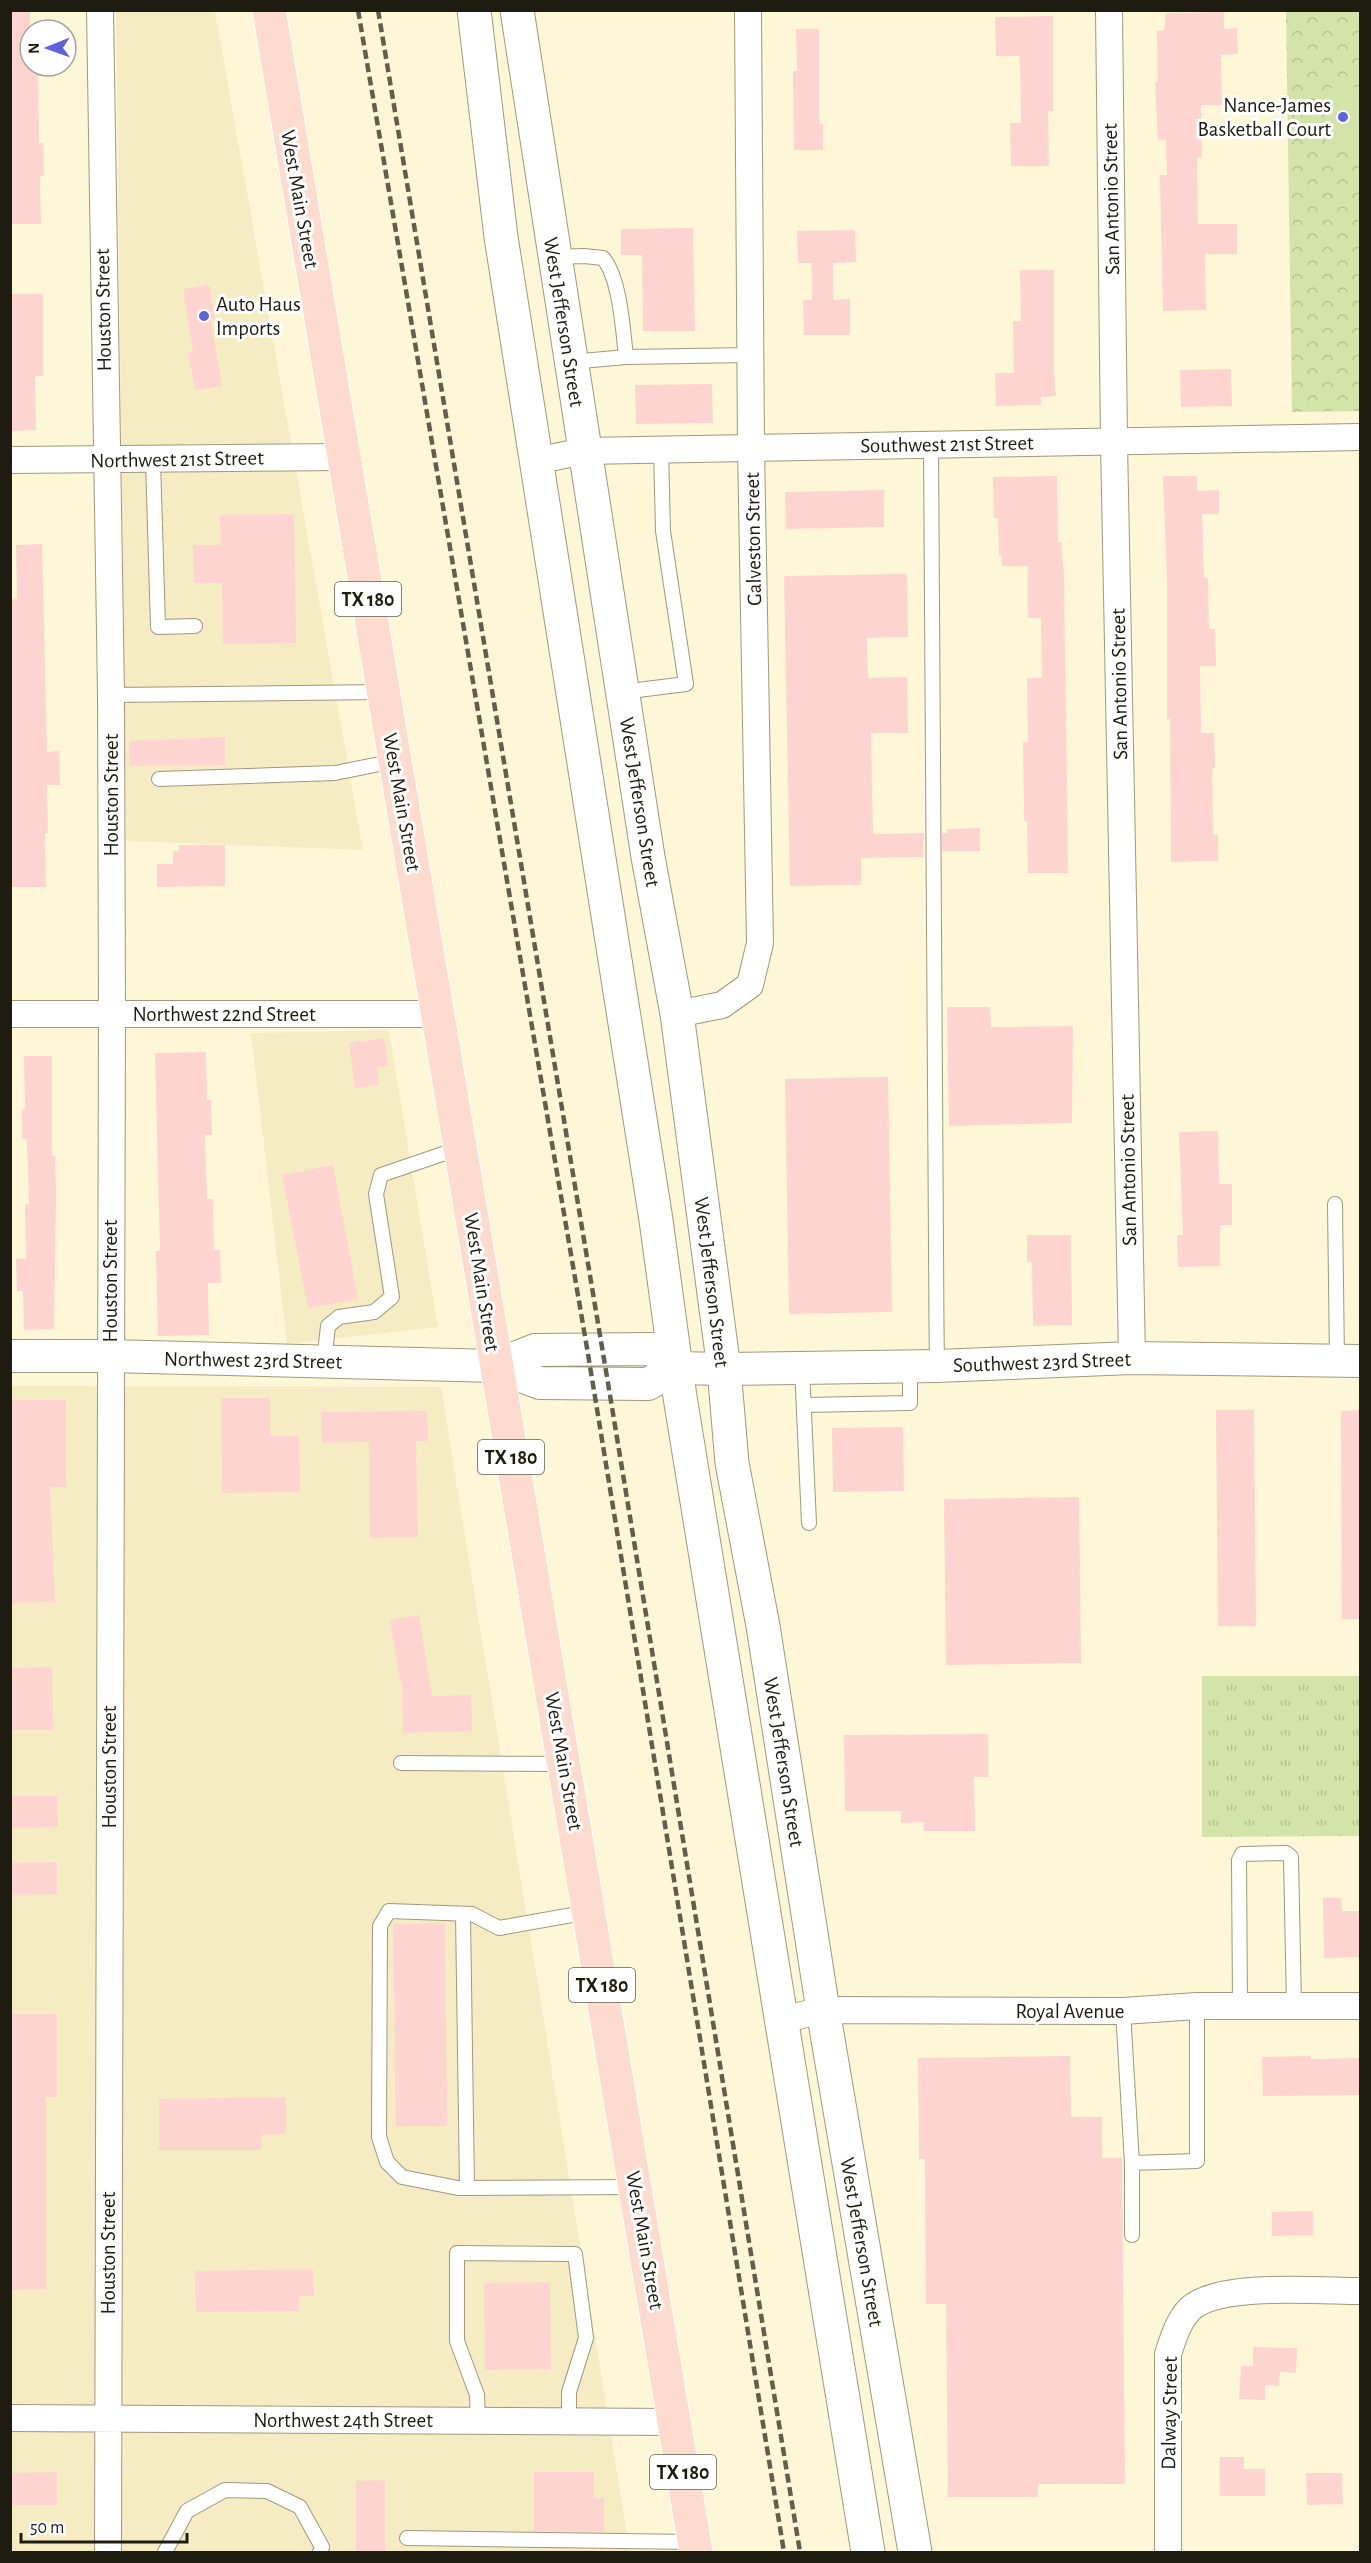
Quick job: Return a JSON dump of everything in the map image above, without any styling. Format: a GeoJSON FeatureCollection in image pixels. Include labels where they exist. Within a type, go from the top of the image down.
{"type":"FeatureCollection","features":[{"type":"Feature","properties":{"kind":"main road","name":"West Main Street"},"geometry":{"type":"LineString","coordinates":[[269,10],[695,2547]]}},
{"type":"Feature","properties":{"kind":"main road","name":"West Jefferson Street"},"geometry":{"type":"LineString","coordinates":[[474,10],[501,237],[535,461],[656,1220],[676,1368],[868,2553]]}},
{"type":"Feature","properties":{"kind":"main road","name":"West Jefferson Street"},"geometry":{"type":"LineString","coordinates":[[517,10],[648,857],[677,1014],[724,1369],[732,1463],[775,1700],[823,2010],[915,2553]]}},
{"type":"Feature","properties":{"kind":"main road"},"geometry":{"type":"LineString","coordinates":[[732,1710],[775,1700]]}},
{"type":"Feature","properties":{"kind":"street","name":"Houston Street"},"geometry":{"type":"LineString","coordinates":[[99,10],[105,461],[111,695],[108,2553]]}},
{"type":"Feature","properties":{"kind":"street","name":"Galveston Street"},"geometry":{"type":"LineString","coordinates":[[677,1014],[722,1005],[750,985],[760,943],[751,447],[748,10]]}},
{"type":"Feature","properties":{"kind":"street","name":"San Antonio Street"},"geometry":{"type":"LineString","coordinates":[[1109,10],[1114,442],[1132,1358]]}},
{"type":"Feature","properties":{"kind":"street","name":"Southwest 21st Street"},"geometry":{"type":"LineString","coordinates":[[535,461],[584,451],[1360,437]]}},
{"type":"Feature","properties":{"kind":"street","name":"Northwest 21st Street"},"geometry":{"type":"LineString","coordinates":[[10,460],[105,461],[344,457]]}},
{"type":"Feature","properties":{"kind":"street","name":"Northwest 22nd Street"},"geometry":{"type":"LineString","coordinates":[[10,1014],[438,1014]]}},
{"type":"Feature","properties":{"kind":"street","name":"Northwest 23rd Street"},"geometry":{"type":"LineString","coordinates":[[10,1356],[110,1356],[495,1366],[540,1383],[648,1384],[676,1368]]}},
{"type":"Feature","properties":{"kind":"street","name":"Southwest 23rd Street"},"geometry":{"type":"LineString","coordinates":[[724,1369],[924,1366],[1132,1358],[1349,1361]]}},
{"type":"Feature","properties":{"kind":"street"},"geometry":{"type":"LineString","coordinates":[[676,1368],[724,1369]]}},
{"type":"Feature","properties":{"kind":"street","name":"Royal Avenue"},"geometry":{"type":"LineString","coordinates":[[782,2020],[823,2010],[1123,2011],[1197,2006],[1360,2006]]}},
{"type":"Feature","properties":{"kind":"street","name":"Dalway Street"},"geometry":{"type":"LineString","coordinates":[[1168,2553],[1168,2354],[1176,2331],[1190,2309],[1206,2300],[1230,2292],[1360,2291]]}},
{"type":"Feature","properties":{"kind":"street","name":"Northwest 24th Street"},"geometry":{"type":"LineString","coordinates":[[10,2418],[675,2422]]}},
{"type":"Feature","properties":{"kind":"lane"},"geometry":{"type":"LineString","coordinates":[[555,257],[603,258],[610,266],[622,320],[626,357]]}},
{"type":"Feature","properties":{"kind":"lane"},"geometry":{"type":"LineString","coordinates":[[571,362],[626,357],[750,355]]}},
{"type":"Feature","properties":{"kind":"lane"},"geometry":{"type":"LineString","coordinates":[[804,1405],[910,1403],[924,1366],[934,897],[930,444]]}},
{"type":"Feature","properties":{"kind":"lane"},"geometry":{"type":"LineString","coordinates":[[622,692],[686,684],[663,531],[661,449]]}},
{"type":"Feature","properties":{"kind":"lane"},"geometry":{"type":"LineString","coordinates":[[153,460],[158,627],[195,626]]}},
{"type":"Feature","properties":{"kind":"lane"},"geometry":{"type":"LineString","coordinates":[[111,695],[384,692]]}},
{"type":"Feature","properties":{"kind":"lane"},"geometry":{"type":"LineString","coordinates":[[159,779],[335,773],[395,761]]}},
{"type":"Feature","properties":{"kind":"lane"},"geometry":{"type":"LineString","coordinates":[[324,1362],[328,1326],[339,1317],[374,1312],[392,1297],[376,1194],[381,1175],[460,1148]]}},
{"type":"Feature","properties":{"kind":"lane"},"geometry":{"type":"LineString","coordinates":[[1335,1204],[1349,1361]]}},
{"type":"Feature","properties":{"kind":"lane"},"geometry":{"type":"LineString","coordinates":[[802,1368],[809,1522]]}},
{"type":"Feature","properties":{"kind":"lane"},"geometry":{"type":"LineString","coordinates":[[401,1763],[565,1764]]}},
{"type":"Feature","properties":{"kind":"lane"},"geometry":{"type":"LineString","coordinates":[[1240,2006],[1239,1860],[1242,1854],[1286,1853],[1291,1857],[1294,2006]]}},
{"type":"Feature","properties":{"kind":"lane"},"geometry":{"type":"LineString","coordinates":[[589,1912],[499,1928],[472,1914],[389,1911],[380,1926],[380,2137],[387,2162],[402,2177],[458,2188],[636,2187]]}},
{"type":"Feature","properties":{"kind":"lane"},"geometry":{"type":"LineString","coordinates":[[463,1914],[468,2188]]}},
{"type":"Feature","properties":{"kind":"lane"},"geometry":{"type":"LineString","coordinates":[[1131,2163],[1197,2161],[1197,2006]]}},
{"type":"Feature","properties":{"kind":"lane"},"geometry":{"type":"LineString","coordinates":[[1123,2011],[1131,2163],[1132,2235]]}},
{"type":"Feature","properties":{"kind":"lane"},"geometry":{"type":"LineString","coordinates":[[478,2421],[477,2395],[457,2341],[457,2253],[575,2254],[586,2338],[569,2392],[569,2422]]}},
{"type":"Feature","properties":{"kind":"lane"},"geometry":{"type":"LineString","coordinates":[[165,2553],[187,2511],[225,2490],[267,2491],[300,2507],[322,2547],[320,2553]]}},
{"type":"Feature","properties":{"kind":"lane"},"geometry":{"type":"LineString","coordinates":[[407,2538],[559,2546],[695,2547]]}},
{"type":"Feature","properties":{"kind":"shaded area"},"geometry":{"type":"Polygon","coordinates":[[[116,11],[215,11],[363,850],[126,841],[116,11]]]}},
{"type":"Feature","properties":{"kind":"shaded area"},"geometry":{"type":"Polygon","coordinates":[[[389,1030],[438,1327],[287,1344],[251,1033],[389,1030]]]}},
{"type":"Feature","properties":{"kind":"shaded area"},"geometry":{"type":"Polygon","coordinates":[[[11,1386],[441,1387],[630,2552],[11,2552],[11,1386]]]}},
{"type":"Feature","properties":{"kind":"green space"},"geometry":{"type":"Polygon","coordinates":[[[1286,11],[1360,11],[1360,411],[1292,412],[1286,11]]]}},
{"type":"Feature","properties":{"kind":"green space","name":"Nance-James Basketball Court"},"geometry":{"type":"Polygon","coordinates":[[[1360,87],[1360,146],[1326,147],[1325,88],[1360,87]]]}},
{"type":"Feature","properties":{"kind":"green space"},"geometry":{"type":"Polygon","coordinates":[[[1202,1676],[1360,1676],[1360,1836],[1202,1837],[1202,1676]]]}},
{"type":"Feature","properties":{"kind":"building"},"geometry":{"type":"Polygon","coordinates":[[[10,10],[30,10],[30,18],[18,18],[18,78],[38,78],[39,143],[43,143],[44,176],[40,176],[41,224],[10,224],[10,10]]]}},
{"type":"Feature","properties":{"kind":"building"},"geometry":{"type":"Polygon","coordinates":[[[1224,12],[1224,29],[1237,28],[1238,54],[1221,55],[1222,105],[1201,105],[1202,157],[1197,157],[1198,224],[1237,224],[1237,254],[1205,254],[1206,310],[1163,311],[1160,175],[1167,175],[1166,140],[1158,140],[1155,82],[1158,82],[1157,31],[1164,30],[1166,13],[1224,12]]]}},
{"type":"Feature","properties":{"kind":"building"},"geometry":{"type":"Polygon","coordinates":[[[1053,16],[1053,111],[1048,111],[1049,166],[1011,166],[1010,123],[1021,123],[1020,56],[996,56],[995,17],[1053,16]]]}},
{"type":"Feature","properties":{"kind":"building"},"geometry":{"type":"Polygon","coordinates":[[[796,29],[819,29],[819,124],[823,124],[823,150],[794,150],[793,71],[797,71],[796,29]]]}},
{"type":"Feature","properties":{"kind":"building"},"geometry":{"type":"Polygon","coordinates":[[[693,228],[695,331],[643,331],[642,255],[621,255],[621,229],[693,228]]]}},
{"type":"Feature","properties":{"kind":"building"},"geometry":{"type":"Polygon","coordinates":[[[855,230],[856,262],[833,263],[833,300],[850,299],[850,335],[804,335],[803,300],[812,300],[812,263],[798,263],[797,231],[855,230]]]}},
{"type":"Feature","properties":{"kind":"building"},"geometry":{"type":"Polygon","coordinates":[[[1020,270],[1054,270],[1056,396],[1041,397],[1041,405],[996,406],[995,373],[1014,373],[1013,321],[1021,321],[1020,270]]]}},
{"type":"Feature","properties":{"kind":"building"},"geometry":{"type":"Polygon","coordinates":[[[209,285],[215,319],[211,320],[222,386],[195,390],[188,352],[193,351],[183,289],[209,285]]]}},
{"type":"Feature","properties":{"kind":"building"},"geometry":{"type":"Polygon","coordinates":[[[10,294],[43,294],[43,376],[35,376],[36,430],[10,431],[10,294]]]}},
{"type":"Feature","properties":{"kind":"building"},"geometry":{"type":"Polygon","coordinates":[[[1231,369],[1232,406],[1181,407],[1180,370],[1231,369]]]}},
{"type":"Feature","properties":{"kind":"building"},"geometry":{"type":"Polygon","coordinates":[[[712,384],[713,423],[636,424],[635,385],[712,384]]]}},
{"type":"Feature","properties":{"kind":"building"},"geometry":{"type":"Polygon","coordinates":[[[1057,476],[1058,542],[1061,542],[1064,574],[1068,873],[1028,873],[1027,821],[1024,821],[1023,742],[1028,742],[1027,678],[1042,678],[1041,618],[1028,618],[1028,566],[1002,566],[1002,556],[999,556],[998,518],[994,518],[993,477],[1057,476]]]}},
{"type":"Feature","properties":{"kind":"building"},"geometry":{"type":"Polygon","coordinates":[[[1163,476],[1197,476],[1197,491],[1219,490],[1219,514],[1202,514],[1204,578],[1208,578],[1209,629],[1215,629],[1216,666],[1200,666],[1201,733],[1214,733],[1213,835],[1218,835],[1218,861],[1171,862],[1170,719],[1167,719],[1167,578],[1163,476]]]}},
{"type":"Feature","properties":{"kind":"building"},"geometry":{"type":"Polygon","coordinates":[[[884,490],[884,527],[786,529],[785,492],[884,490]]]}},
{"type":"Feature","properties":{"kind":"building"},"geometry":{"type":"Polygon","coordinates":[[[294,514],[296,643],[223,644],[222,583],[194,583],[193,545],[221,545],[220,515],[294,514]]]}},
{"type":"Feature","properties":{"kind":"building"},"geometry":{"type":"Polygon","coordinates":[[[42,544],[47,752],[59,751],[60,785],[47,785],[46,887],[10,887],[10,600],[17,599],[16,545],[42,544]]]}},
{"type":"Feature","properties":{"kind":"building"},"geometry":{"type":"Polygon","coordinates":[[[907,574],[908,637],[867,638],[868,678],[907,677],[908,733],[871,733],[873,834],[924,833],[923,857],[861,858],[861,885],[790,886],[784,576],[907,574]]]}},
{"type":"Feature","properties":{"kind":"building"},"geometry":{"type":"Polygon","coordinates":[[[225,737],[225,765],[129,766],[129,741],[225,737]]]}},
{"type":"Feature","properties":{"kind":"building"},"geometry":{"type":"Polygon","coordinates":[[[980,828],[980,851],[942,851],[942,833],[947,833],[947,829],[980,828]]]}},
{"type":"Feature","properties":{"kind":"building"},"geometry":{"type":"Polygon","coordinates":[[[179,845],[225,845],[225,886],[157,887],[157,864],[173,864],[173,851],[179,851],[179,845]]]}},
{"type":"Feature","properties":{"kind":"building"},"geometry":{"type":"Polygon","coordinates":[[[947,1007],[990,1007],[991,1027],[1073,1026],[1072,1123],[949,1126],[947,1007]]]}},
{"type":"Feature","properties":{"kind":"building"},"geometry":{"type":"Polygon","coordinates":[[[384,1038],[388,1066],[377,1068],[379,1085],[355,1088],[349,1043],[384,1038]]]}},
{"type":"Feature","properties":{"kind":"building"},"geometry":{"type":"Polygon","coordinates":[[[206,1052],[207,1100],[211,1100],[212,1135],[205,1135],[207,1199],[213,1199],[214,1250],[220,1250],[221,1283],[208,1283],[209,1335],[158,1336],[156,1251],[160,1251],[155,1053],[206,1052]]]}},
{"type":"Feature","properties":{"kind":"building"},"geometry":{"type":"Polygon","coordinates":[[[24,1056],[52,1056],[52,1156],[55,1156],[56,1193],[54,1329],[24,1330],[23,1291],[17,1291],[16,1259],[26,1259],[25,1204],[29,1204],[27,1139],[22,1139],[22,1109],[25,1109],[24,1056]]]}},
{"type":"Feature","properties":{"kind":"building"},"geometry":{"type":"Polygon","coordinates":[[[888,1077],[892,1312],[789,1314],[785,1079],[888,1077]]]}},
{"type":"Feature","properties":{"kind":"building"},"geometry":{"type":"Polygon","coordinates":[[[1218,1131],[1219,1184],[1232,1184],[1232,1225],[1220,1225],[1220,1266],[1178,1267],[1177,1235],[1183,1235],[1179,1132],[1218,1131]]]}},
{"type":"Feature","properties":{"kind":"building"},"geometry":{"type":"Polygon","coordinates":[[[333,1165],[358,1299],[308,1308],[282,1175],[333,1165]]]}},
{"type":"Feature","properties":{"kind":"building"},"geometry":{"type":"Polygon","coordinates":[[[1027,1235],[1071,1235],[1072,1325],[1033,1326],[1032,1262],[1027,1262],[1027,1235]]]}},
{"type":"Feature","properties":{"kind":"building"},"geometry":{"type":"Polygon","coordinates":[[[221,1398],[270,1398],[270,1436],[299,1436],[300,1492],[222,1493],[221,1398]]]}},
{"type":"Feature","properties":{"kind":"building"},"geometry":{"type":"Polygon","coordinates":[[[10,1400],[66,1400],[66,1487],[50,1487],[55,1602],[10,1603],[10,1400]]]}},
{"type":"Feature","properties":{"kind":"building"},"geometry":{"type":"Polygon","coordinates":[[[1216,1410],[1254,1410],[1256,1626],[1218,1626],[1216,1410]]]}},
{"type":"Feature","properties":{"kind":"building"},"geometry":{"type":"Polygon","coordinates":[[[1360,1410],[1360,1619],[1342,1619],[1341,1411],[1360,1410]]]}},
{"type":"Feature","properties":{"kind":"building"},"geometry":{"type":"Polygon","coordinates":[[[427,1411],[428,1441],[416,1441],[418,1537],[370,1538],[369,1442],[322,1443],[321,1412],[427,1411]]]}},
{"type":"Feature","properties":{"kind":"building"},"geometry":{"type":"Polygon","coordinates":[[[903,1427],[904,1491],[833,1492],[832,1428],[903,1427]]]}},
{"type":"Feature","properties":{"kind":"building"},"geometry":{"type":"Polygon","coordinates":[[[1079,1497],[1081,1663],[946,1665],[944,1499],[1079,1497]]]}},
{"type":"Feature","properties":{"kind":"building"},"geometry":{"type":"Polygon","coordinates":[[[419,1615],[432,1696],[471,1695],[472,1731],[403,1733],[402,1681],[400,1681],[390,1620],[419,1615]]]}},
{"type":"Feature","properties":{"kind":"building"},"geometry":{"type":"Polygon","coordinates":[[[52,1667],[53,1730],[10,1730],[10,1668],[52,1667]]]}},
{"type":"Feature","properties":{"kind":"building"},"geometry":{"type":"Polygon","coordinates":[[[988,1734],[988,1777],[974,1777],[975,1831],[924,1831],[924,1822],[901,1823],[901,1811],[845,1811],[844,1735],[988,1734]]]}},
{"type":"Feature","properties":{"kind":"building"},"geometry":{"type":"Polygon","coordinates":[[[10,1796],[57,1796],[58,1827],[10,1828],[10,1796]]]}},
{"type":"Feature","properties":{"kind":"building"},"geometry":{"type":"Polygon","coordinates":[[[57,1862],[57,1894],[10,1895],[10,1863],[57,1862]]]}},
{"type":"Feature","properties":{"kind":"building"},"geometry":{"type":"Polygon","coordinates":[[[1323,1898],[1341,1898],[1342,1911],[1360,1911],[1360,1957],[1324,1958],[1323,1898]]]}},
{"type":"Feature","properties":{"kind":"building"},"geometry":{"type":"Polygon","coordinates":[[[445,1923],[447,2126],[396,2126],[393,1924],[445,1923]]]}},
{"type":"Feature","properties":{"kind":"building"},"geometry":{"type":"Polygon","coordinates":[[[10,2014],[57,2014],[57,2097],[46,2097],[46,2289],[10,2290],[10,2014]]]}},
{"type":"Feature","properties":{"kind":"building"},"geometry":{"type":"Polygon","coordinates":[[[1070,2056],[1071,2117],[1102,2117],[1102,2158],[1122,2158],[1125,2484],[1038,2484],[1038,2497],[948,2497],[946,2304],[926,2304],[925,2159],[919,2159],[918,2058],[1070,2056]]]}},
{"type":"Feature","properties":{"kind":"building"},"geometry":{"type":"Polygon","coordinates":[[[1311,2056],[1311,2059],[1360,2058],[1360,2095],[1263,2096],[1262,2057],[1311,2056]]]}},
{"type":"Feature","properties":{"kind":"building"},"geometry":{"type":"Polygon","coordinates":[[[286,2097],[286,2134],[262,2135],[261,2150],[159,2150],[159,2099],[286,2097]]]}},
{"type":"Feature","properties":{"kind":"building"},"geometry":{"type":"Polygon","coordinates":[[[1313,2211],[1313,2235],[1272,2236],[1272,2212],[1313,2211]]]}},
{"type":"Feature","properties":{"kind":"building"},"geometry":{"type":"Polygon","coordinates":[[[313,2269],[314,2296],[299,2296],[299,2311],[196,2312],[195,2271],[313,2269]]]}},
{"type":"Feature","properties":{"kind":"building"},"geometry":{"type":"Polygon","coordinates":[[[550,2282],[551,2369],[485,2370],[484,2283],[550,2282]]]}},
{"type":"Feature","properties":{"kind":"building"},"geometry":{"type":"Polygon","coordinates":[[[1253,2347],[1297,2348],[1296,2373],[1280,2372],[1279,2386],[1265,2385],[1265,2400],[1239,2399],[1241,2366],[1253,2366],[1253,2347]]]}},
{"type":"Feature","properties":{"kind":"building"},"geometry":{"type":"Polygon","coordinates":[[[1220,2457],[1244,2457],[1244,2469],[1265,2469],[1265,2496],[1220,2496],[1220,2457]]]}},
{"type":"Feature","properties":{"kind":"building"},"geometry":{"type":"Polygon","coordinates":[[[57,2472],[57,2505],[10,2505],[10,2473],[57,2472]]]}},
{"type":"Feature","properties":{"kind":"building"},"geometry":{"type":"Polygon","coordinates":[[[534,2472],[594,2472],[594,2498],[604,2498],[604,2532],[534,2531],[534,2472]]]}},
{"type":"Feature","properties":{"kind":"building"},"geometry":{"type":"Polygon","coordinates":[[[1306,2473],[1342,2473],[1343,2504],[1307,2505],[1306,2473]]]}},
{"type":"Feature","properties":{"kind":"building"},"geometry":{"type":"Polygon","coordinates":[[[385,2480],[385,2553],[356,2553],[356,2481],[385,2480]]]}},
{"type":"Feature","properties":{"kind":"railway"},"geometry":{"type":"LineString","coordinates":[[358,10],[587,1348],[784,2552]]}},
{"type":"Feature","properties":{"kind":"railway"},"geometry":{"type":"LineString","coordinates":[[378,10],[608,1383],[800,2552]]}},
{"type":"Feature","properties":{"kind":"place","name":"Nance-James Basketball Court"},"geometry":{"type":"Point","coordinates":[1343,117]}},
{"type":"Feature","properties":{"kind":"place","name":"Auto Haus Imports"},"geometry":{"type":"Point","coordinates":[204,316]}}]}
